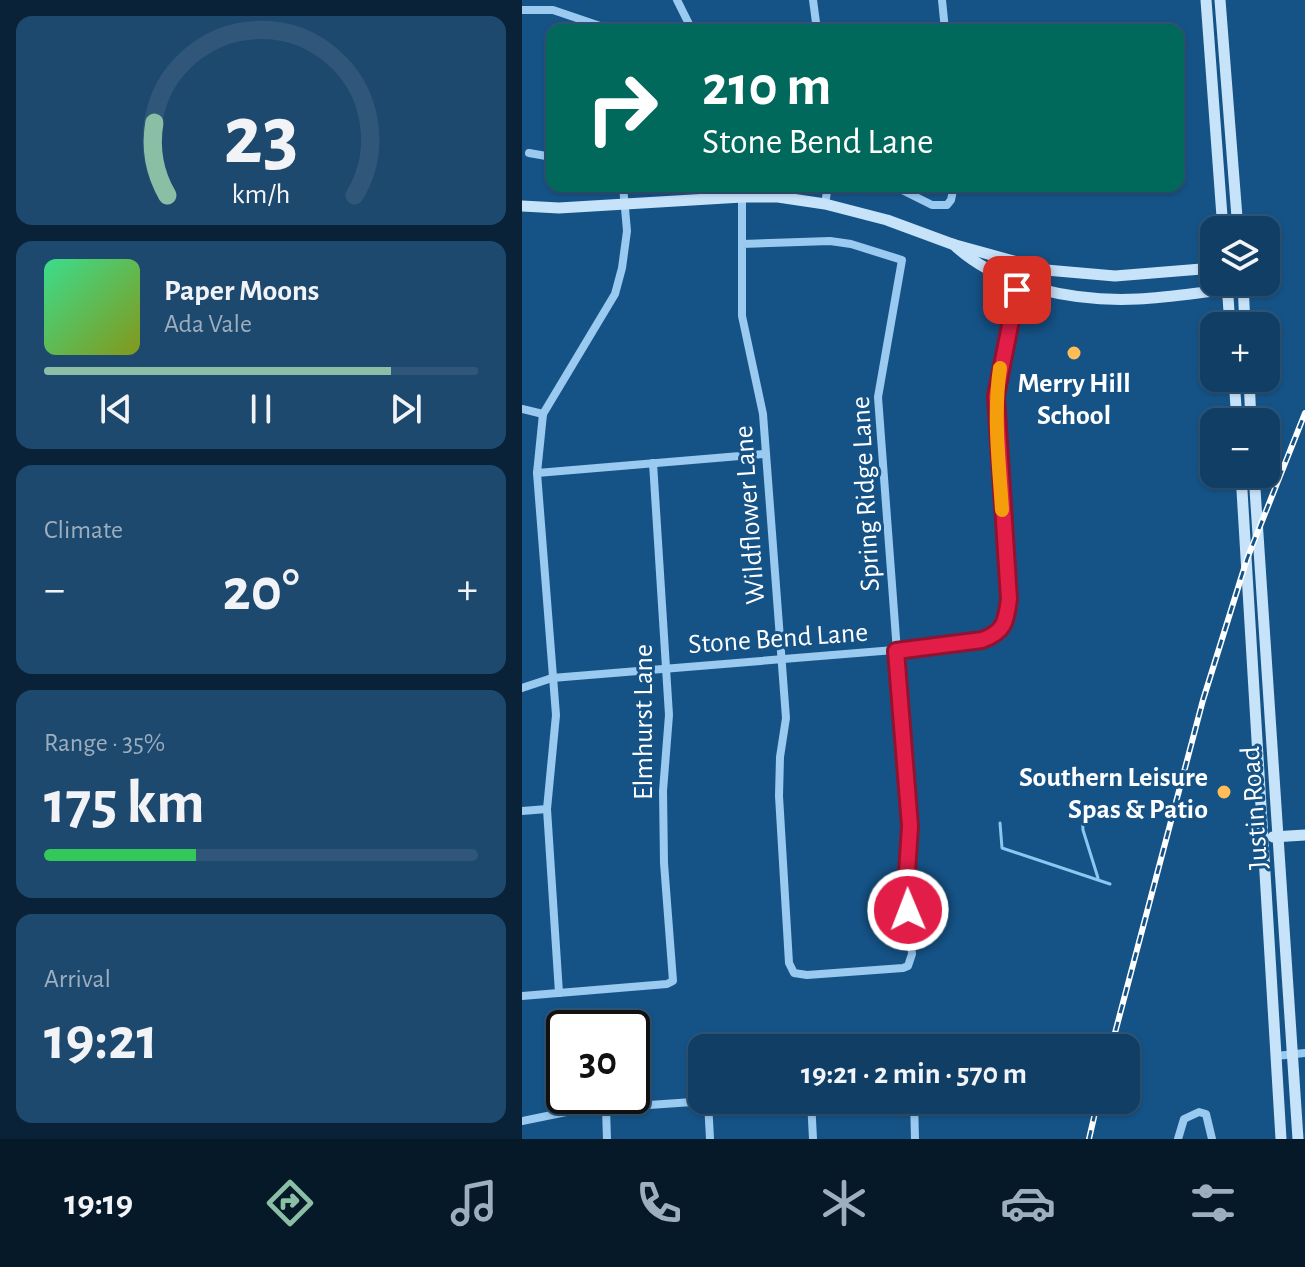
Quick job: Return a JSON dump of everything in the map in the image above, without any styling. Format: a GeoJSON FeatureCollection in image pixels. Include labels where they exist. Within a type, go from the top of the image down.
{"type":"FeatureCollection","features":[{"type":"Feature","properties":{"kind":"main road"},"geometry":{"type":"LineString","coordinates":[[1206,0],[1222,216]]}},
{"type":"Feature","properties":{"kind":"main road"},"geometry":{"type":"LineString","coordinates":[[1220,0],[1237,216]]}},
{"type":"Feature","properties":{"kind":"main road"},"geometry":{"type":"LineString","coordinates":[[1214,97],[1227,96]]}},
{"type":"Feature","properties":{"kind":"main road"},"geometry":{"type":"LineString","coordinates":[[522,206],[559,208],[778,197],[825,204],[887,220],[952,244],[991,252],[1046,270],[1115,276],[1200,269]]}},
{"type":"Feature","properties":{"kind":"main road"},"geometry":{"type":"LineString","coordinates":[[952,244],[969,260],[1018,283],[1095,298],[1138,299],[1200,290]]}},
{"type":"Feature","properties":{"kind":"main road"},"geometry":{"type":"LineString","coordinates":[[1115,276],[1117,298]]}},
{"type":"Feature","properties":{"kind":"main road","name":"Justin Road"},"geometry":{"type":"LineString","coordinates":[[1242,488],[1281,1139]]}},
{"type":"Feature","properties":{"kind":"main road","name":"Justin Road"},"geometry":{"type":"LineString","coordinates":[[1255,488],[1288,988],[1299,1054],[1298,1139]]}},
{"type":"Feature","properties":{"kind":"main road"},"geometry":{"type":"LineString","coordinates":[[1264,837],[1305,835]]}},
{"type":"Feature","properties":{"kind":"main road"},"geometry":{"type":"LineString","coordinates":[[1270,930],[1277,936],[1277,949],[1288,988]]}},
{"type":"Feature","properties":{"kind":"street"},"geometry":{"type":"LineString","coordinates":[[677,0],[689,24]]}},
{"type":"Feature","properties":{"kind":"street"},"geometry":{"type":"LineString","coordinates":[[813,0],[816,24]]}},
{"type":"Feature","properties":{"kind":"street"},"geometry":{"type":"LineString","coordinates":[[942,0],[944,24]]}},
{"type":"Feature","properties":{"kind":"street"},"geometry":{"type":"LineString","coordinates":[[522,10],[553,10],[594,24]]}},
{"type":"Feature","properties":{"kind":"street"},"geometry":{"type":"LineString","coordinates":[[529,153],[546,156]]}},
{"type":"Feature","properties":{"kind":"street"},"geometry":{"type":"LineString","coordinates":[[522,996],[559,993],[547,809],[556,715],[537,473],[543,414],[615,294],[626,246],[624,192]]}},
{"type":"Feature","properties":{"kind":"street"},"geometry":{"type":"LineString","coordinates":[[825,204],[827,192]]}},
{"type":"Feature","properties":{"kind":"street"},"geometry":{"type":"LineString","coordinates":[[906,192],[932,205],[947,205],[953,192]]}},
{"type":"Feature","properties":{"kind":"street","name":"Wildflower Lane"},"geometry":{"type":"LineString","coordinates":[[742,197],[743,326],[763,414],[786,718],[780,757],[779,796],[789,963],[794,973]]}},
{"type":"Feature","properties":{"kind":"street","name":"Spring Ridge Lane"},"geometry":{"type":"LineString","coordinates":[[742,244],[830,241],[851,244],[902,260],[878,397],[910,826],[906,888],[912,954],[908,966],[896,970],[794,973]]}},
{"type":"Feature","properties":{"kind":"street","name":"Stone Bend Lane"},"geometry":{"type":"LineString","coordinates":[[522,688],[552,678],[896,651],[994,636],[1006,622],[1009,599],[996,396],[1023,264]]}},
{"type":"Feature","properties":{"kind":"street"},"geometry":{"type":"LineString","coordinates":[[522,409],[543,414]]}},
{"type":"Feature","properties":{"kind":"street"},"geometry":{"type":"LineString","coordinates":[[537,473],[764,454]]}},
{"type":"Feature","properties":{"kind":"street","name":"Elmhurst Lane"},"geometry":{"type":"LineString","coordinates":[[559,993],[673,981],[663,820],[669,715],[653,463]]}},
{"type":"Feature","properties":{"kind":"street"},"geometry":{"type":"LineString","coordinates":[[522,811],[547,809]]}},
{"type":"Feature","properties":{"kind":"street"},"geometry":{"type":"LineString","coordinates":[[1276,1056],[1299,1054]]}},
{"type":"Feature","properties":{"kind":"street"},"geometry":{"type":"LineString","coordinates":[[650,1105],[688,1102]]}},
{"type":"Feature","properties":{"kind":"street"},"geometry":{"type":"LineString","coordinates":[[1178,1139],[1184,1119],[1199,1112],[1206,1114],[1212,1139]]}},
{"type":"Feature","properties":{"kind":"street"},"geometry":{"type":"LineString","coordinates":[[522,1121],[556,1114]]}},
{"type":"Feature","properties":{"kind":"street"},"geometry":{"type":"LineString","coordinates":[[606,1114],[607,1139]]}},
{"type":"Feature","properties":{"kind":"street"},"geometry":{"type":"LineString","coordinates":[[709,1114],[710,1139]]}},
{"type":"Feature","properties":{"kind":"street"},"geometry":{"type":"LineString","coordinates":[[812,1114],[813,1139]]}},
{"type":"Feature","properties":{"kind":"street"},"geometry":{"type":"LineString","coordinates":[[914,1114],[915,1139]]}},
{"type":"Feature","properties":{"kind":"waterway"},"geometry":{"type":"LineString","coordinates":[[1082,812],[1083,830],[1098,878]]}},
{"type":"Feature","properties":{"kind":"waterway"},"geometry":{"type":"LineString","coordinates":[[1000,823],[1002,848],[1110,884]]}},
{"type":"Feature","properties":{"kind":"railway"},"geometry":{"type":"LineString","coordinates":[[1115,1034],[1203,700],[1247,559],[1305,413]]}},
{"type":"Feature","properties":{"kind":"railway"},"geometry":{"type":"LineString","coordinates":[[1089,1139],[1095,1114]]}},
{"type":"Feature","properties":{"kind":"slow traffic"},"geometry":{"type":"LineString","coordinates":[[1000,368],[996,423],[1002,510]]}},
{"type":"Feature","properties":{"kind":"place","name":"Merry Hill School"},"geometry":{"type":"Point","coordinates":[1074,353]}},
{"type":"Feature","properties":{"kind":"place","name":"Southern Leisure Spas & Patio"},"geometry":{"type":"Point","coordinates":[1224,792]}},
{"type":"Feature","properties":{"kind":"route"},"geometry":{"type":"LineString","coordinates":[[908,910],[906,888],[910,826],[896,651],[968,644],[994,636],[1006,622],[1009,599],[996,396],[1017,290]]}}]}
